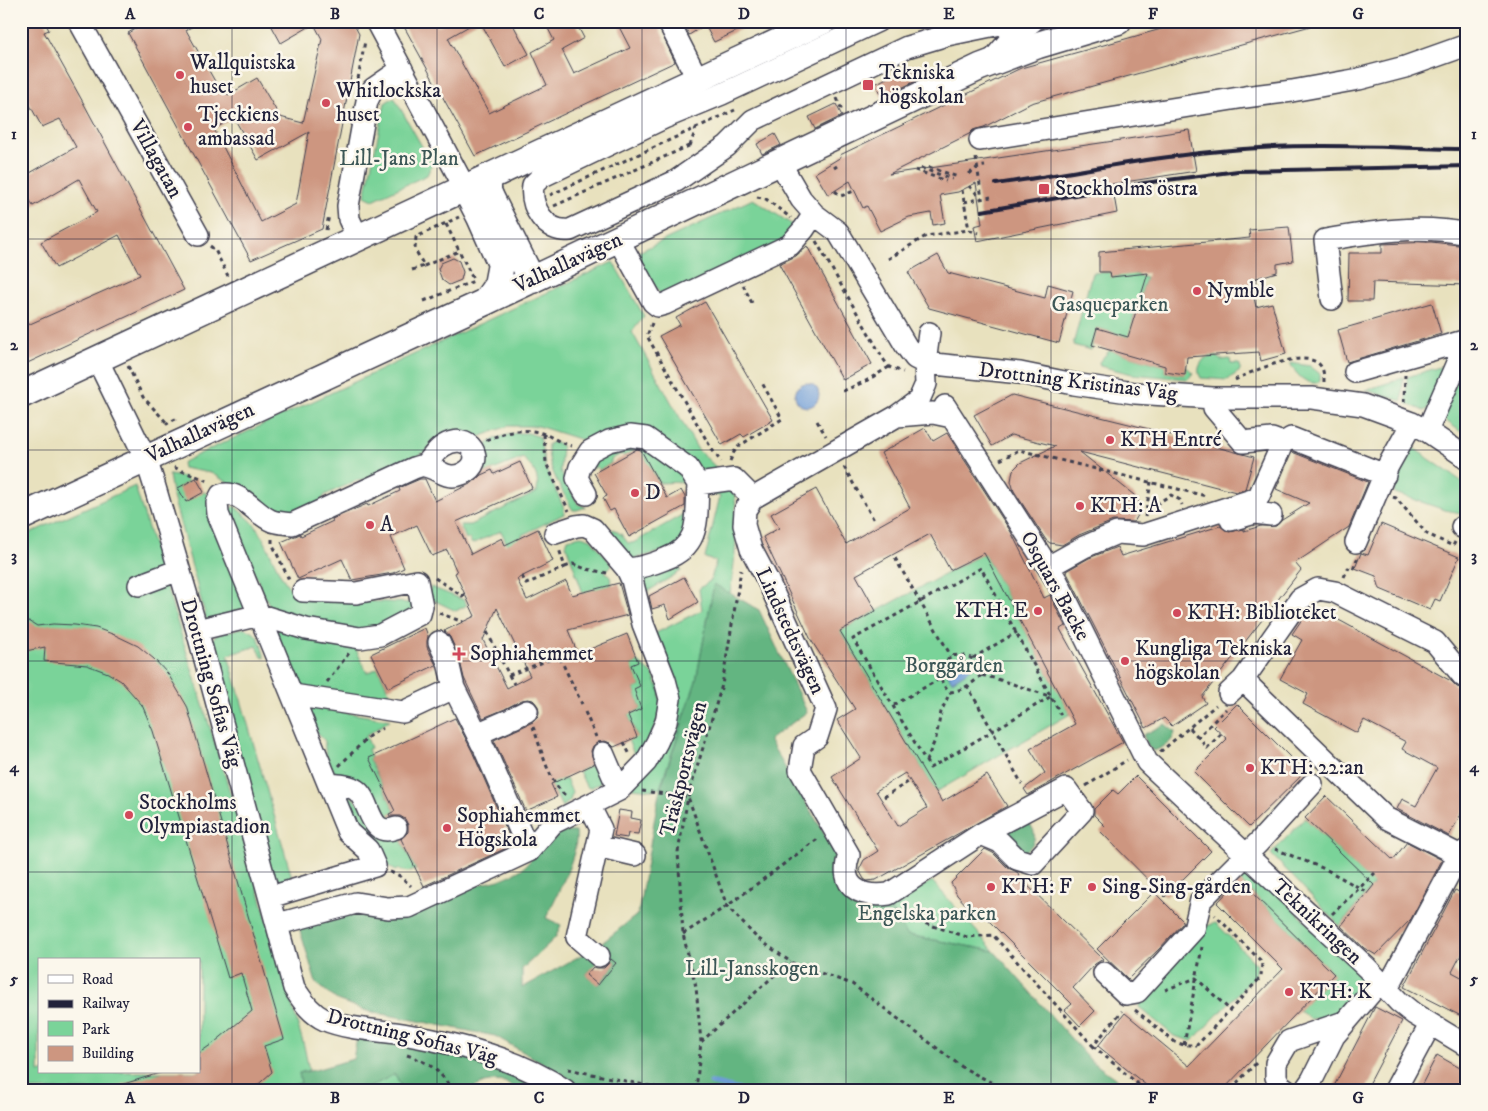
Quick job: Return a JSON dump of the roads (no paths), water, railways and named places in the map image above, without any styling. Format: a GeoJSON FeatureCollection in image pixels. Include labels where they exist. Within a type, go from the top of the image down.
{"type":"FeatureCollection","features":[{"type":"Feature","properties":{"kind":"main road"},"geometry":{"type":"LineString","coordinates":[[21,395],[823,21]]}},
{"type":"Feature","properties":{"kind":"main road","name":"Valhallavägen"},"geometry":{"type":"LineString","coordinates":[[21,517],[618,240],[991,62],[1038,45],[1118,21]]}},
{"type":"Feature","properties":{"kind":"main road"},"geometry":{"type":"LineString","coordinates":[[496,174],[488,181],[488,191],[532,280]]}},
{"type":"Feature","properties":{"kind":"main road"},"geometry":{"type":"LineString","coordinates":[[465,188],[501,264],[497,285],[485,302]]}},
{"type":"Feature","properties":{"kind":"street","name":"Villagatan"},"geometry":{"type":"LineString","coordinates":[[79,21],[198,235]]}},
{"type":"Feature","properties":{"kind":"street"},"geometry":{"type":"LineString","coordinates":[[668,21],[698,80]]}},
{"type":"Feature","properties":{"kind":"street"},"geometry":{"type":"LineString","coordinates":[[878,21],[722,94],[664,118],[541,177],[533,185],[532,197],[544,222],[557,230],[570,230],[676,181],[727,146],[753,120],[944,28],[1015,21]]}},
{"type":"Feature","properties":{"kind":"street"},"geometry":{"type":"LineString","coordinates":[[991,62],[1015,34],[1033,21]]}},
{"type":"Feature","properties":{"kind":"street"},"geometry":{"type":"LineString","coordinates":[[379,28],[465,188]]}},
{"type":"Feature","properties":{"kind":"street"},"geometry":{"type":"LineString","coordinates":[[980,140],[1350,81],[1405,67],[1467,45]]}},
{"type":"Feature","properties":{"kind":"street"},"geometry":{"type":"LineString","coordinates":[[358,238],[349,218],[348,206],[367,101],[374,89],[402,69]]}},
{"type":"Feature","properties":{"kind":"street"},"geometry":{"type":"LineString","coordinates":[[780,163],[795,190],[809,222],[838,232],[906,346],[915,358],[925,363]]}},
{"type":"Feature","properties":{"kind":"street"},"geometry":{"type":"LineString","coordinates":[[618,240],[653,302],[658,306],[790,245],[809,222]]}},
{"type":"Feature","properties":{"kind":"street"},"geometry":{"type":"LineString","coordinates":[[1332,299],[1325,240],[1382,230],[1447,230],[1467,234]]}},
{"type":"Feature","properties":{"kind":"street"},"geometry":{"type":"LineString","coordinates":[[929,333],[925,363],[943,405]]}},
{"type":"Feature","properties":{"kind":"street"},"geometry":{"type":"LineString","coordinates":[[1355,372],[1467,340]]}},
{"type":"Feature","properties":{"kind":"street"},"geometry":{"type":"LineString","coordinates":[[1356,542],[1385,475],[1414,420],[1467,340]]}},
{"type":"Feature","properties":{"kind":"street","name":"Drottning Sofias Väg"},"geometry":{"type":"LineString","coordinates":[[108,354],[146,458],[197,630],[294,988],[306,1008],[325,1020],[350,1026],[409,1035],[480,1051],[520,1065],[558,1085]]}},
{"type":"Feature","properties":{"kind":"street","name":"Drottning Kristinas Väg"},"geometry":{"type":"LineString","coordinates":[[925,363],[1020,373],[1074,384],[1135,392],[1213,398],[1312,398],[1364,405],[1414,420],[1467,458]]}},
{"type":"Feature","properties":{"kind":"street"},"geometry":{"type":"LineString","coordinates":[[1048,567],[1084,547],[1117,533],[1144,528],[1258,498],[1280,449],[1280,444],[1278,440],[1272,439],[1243,442],[1214,408],[1213,398]]}},
{"type":"Feature","properties":{"kind":"street"},"geometry":{"type":"LineString","coordinates":[[698,484],[731,475],[753,498],[896,416],[919,400],[943,405]]}},
{"type":"Feature","properties":{"kind":"street"},"geometry":{"type":"LineString","coordinates":[[896,416],[933,413],[943,405]]}},
{"type":"Feature","properties":{"kind":"street","name":"Osquars Backe"},"geometry":{"type":"LineString","coordinates":[[943,405],[1048,567],[1147,762],[1252,849]]}},
{"type":"Feature","properties":{"kind":"street"},"geometry":{"type":"LineString","coordinates":[[586,494],[577,478],[580,467],[590,451],[609,441],[630,436],[646,438],[688,468],[698,484],[694,533],[687,546],[680,553],[656,563],[627,569]]}},
{"type":"Feature","properties":{"kind":"street"},"geometry":{"type":"LineString","coordinates":[[1280,444],[1291,438],[1385,475]]}},
{"type":"Feature","properties":{"kind":"street"},"geometry":{"type":"LineString","coordinates":[[270,897],[375,866],[368,850],[348,832],[218,514],[217,503],[221,495],[227,493],[235,496],[272,521],[292,524],[414,468],[425,466],[451,476],[462,474],[474,462],[475,452],[471,445],[460,441],[452,441],[442,446],[425,466]]}},
{"type":"Feature","properties":{"kind":"street","name":"Lindstedtsvägen"},"geometry":{"type":"LineString","coordinates":[[753,498],[745,510],[744,525],[751,549],[768,581],[826,709],[818,737],[804,746],[800,770],[849,855],[845,866],[846,876],[853,887],[862,893],[874,896],[889,894],[981,834]]}},
{"type":"Feature","properties":{"kind":"street"},"geometry":{"type":"LineString","coordinates":[[1144,528],[1154,542],[1255,513],[1271,515]]}},
{"type":"Feature","properties":{"kind":"street"},"geometry":{"type":"LineString","coordinates":[[278,924],[356,903],[388,908],[409,907],[529,851],[553,823],[619,790],[646,762],[666,722],[670,699],[665,680],[643,624],[632,580],[627,569],[592,529],[576,526],[554,533]]}},
{"type":"Feature","properties":{"kind":"street"},"geometry":{"type":"LineString","coordinates":[[139,585],[178,570]]}},
{"type":"Feature","properties":{"kind":"street"},"geometry":{"type":"LineString","coordinates":[[303,591],[356,593],[417,581],[421,610],[438,638],[448,662],[454,688],[481,743],[529,851]]}},
{"type":"Feature","properties":{"kind":"street"},"geometry":{"type":"LineString","coordinates":[[1304,1090],[1312,1080],[1334,1036],[1384,986],[1463,853],[1386,818],[1236,687],[1300,599],[1318,589],[1335,592],[1436,642],[1463,676],[1467,678]]}},
{"type":"Feature","properties":{"kind":"street"},"geometry":{"type":"LineString","coordinates":[[197,630],[260,615],[306,629],[360,638],[380,635],[421,610]]}},
{"type":"Feature","properties":{"kind":"street"},"geometry":{"type":"LineString","coordinates":[[292,695],[403,712],[454,688]]}},
{"type":"Feature","properties":{"kind":"street"},"geometry":{"type":"LineString","coordinates":[[481,743],[516,716]]}},
{"type":"Feature","properties":{"kind":"street"},"geometry":{"type":"LineString","coordinates":[[603,752],[619,790]]}},
{"type":"Feature","properties":{"kind":"street"},"geometry":{"type":"LineString","coordinates":[[327,780],[356,790],[362,797],[372,820],[377,826],[383,830],[390,831],[396,828]]}},
{"type":"Feature","properties":{"kind":"street"},"geometry":{"type":"LineString","coordinates":[[1104,974],[1126,994],[1137,992],[1194,929],[1201,900],[1252,849],[1312,784]]}},
{"type":"Feature","properties":{"kind":"street"},"geometry":{"type":"LineString","coordinates":[[590,805],[600,830],[577,937],[599,956]]}},
{"type":"Feature","properties":{"kind":"street"},"geometry":{"type":"LineString","coordinates":[[597,846],[635,855]]}},
{"type":"Feature","properties":{"kind":"street","name":"Teknikringen"},"geometry":{"type":"LineString","coordinates":[[1252,849],[1399,1002],[1430,1024],[1467,1046]]}},
{"type":"Feature","properties":{"kind":"street"},"geometry":{"type":"LineString","coordinates":[[1287,1090],[1280,1085],[1276,1077],[1276,1063],[1289,1042],[1347,1021]]}},
{"type":"Feature","properties":{"kind":"street"},"geometry":{"type":"LineString","coordinates":[[1395,1090],[1430,1024]]}},
{"type":"Feature","properties":{"kind":"water"},"geometry":{"type":"Polygon","coordinates":[[[807,383],[815,387],[819,395],[815,403],[807,407],[799,403],[795,395],[799,387],[807,383]]]}},
{"type":"Feature","properties":{"kind":"water"},"geometry":{"type":"Polygon","coordinates":[[[961,660],[966,661],[971,669],[952,681],[947,673],[949,668],[961,660]]]}},
{"type":"Feature","properties":{"kind":"waterway"},"geometry":{"type":"LineString","coordinates":[[711,1083],[740,1090]]}},
{"type":"Feature","properties":{"kind":"railway"},"geometry":{"type":"LineString","coordinates":[[996,184],[1150,160],[1243,149],[1327,146],[1467,149]]}},
{"type":"Feature","properties":{"kind":"railway"},"geometry":{"type":"LineString","coordinates":[[982,211],[1144,183],[1238,171],[1467,166]]}},
{"type":"Feature","properties":{"kind":"place","name":"Wallquistska huset"},"geometry":{"type":"Point","coordinates":[180,75]}},
{"type":"Feature","properties":{"kind":"place","name":"Tekniska högskolan"},"geometry":{"type":"Point","coordinates":[868,85]}},
{"type":"Feature","properties":{"kind":"place","name":"Whitlockska huset"},"geometry":{"type":"Point","coordinates":[326,103]}},
{"type":"Feature","properties":{"kind":"place","name":"Tjeckiens ambassad"},"geometry":{"type":"Point","coordinates":[188,127]}},
{"type":"Feature","properties":{"kind":"place","name":"Stockholms östra"},"geometry":{"type":"Point","coordinates":[1044,189]}},
{"type":"Feature","properties":{"kind":"place","name":"Nymble"},"geometry":{"type":"Point","coordinates":[1197,291]}},
{"type":"Feature","properties":{"kind":"place","name":"KTH Entré"},"geometry":{"type":"Point","coordinates":[1110,440]}},
{"type":"Feature","properties":{"kind":"place","name":"D"},"geometry":{"type":"Point","coordinates":[635,493]}},
{"type":"Feature","properties":{"kind":"place","name":"KTH: A"},"geometry":{"type":"Point","coordinates":[1080,506]}},
{"type":"Feature","properties":{"kind":"place","name":"A"},"geometry":{"type":"Point","coordinates":[370,525]}},
{"type":"Feature","properties":{"kind":"place","name":"KTH: E"},"geometry":{"type":"Point","coordinates":[1038,611]}},
{"type":"Feature","properties":{"kind":"place","name":"KTH: Biblioteket"},"geometry":{"type":"Point","coordinates":[1177,613]}},
{"type":"Feature","properties":{"kind":"place","name":"Sophiahemmet"},"geometry":{"type":"Point","coordinates":[459,654]}},
{"type":"Feature","properties":{"kind":"place","name":"Kungliga Tekniska högskolan"},"geometry":{"type":"Point","coordinates":[1125,661]}},
{"type":"Feature","properties":{"kind":"place","name":"KTH: 22:an"},"geometry":{"type":"Point","coordinates":[1250,768]}},
{"type":"Feature","properties":{"kind":"place","name":"Stockholms Olympiastadion"},"geometry":{"type":"Point","coordinates":[129,815]}},
{"type":"Feature","properties":{"kind":"place","name":"Sophiahemmet Högskola"},"geometry":{"type":"Point","coordinates":[447,828]}},
{"type":"Feature","properties":{"kind":"place","name":"KTH: F"},"geometry":{"type":"Point","coordinates":[991,887]}},
{"type":"Feature","properties":{"kind":"place","name":"Sing-Sing-gården"},"geometry":{"type":"Point","coordinates":[1092,887]}},
{"type":"Feature","properties":{"kind":"place","name":"KTH: K"},"geometry":{"type":"Point","coordinates":[1289,992]}},
{"type":"Feature","properties":{"kind":"park label","name":"Lill-Jans Plan"},"geometry":{"type":"Point","coordinates":[399,159]}},
{"type":"Feature","properties":{"kind":"park label","name":"Gasqueparken"},"geometry":{"type":"Point","coordinates":[1110,305]}},
{"type":"Feature","properties":{"kind":"park label","name":"Borggården"},"geometry":{"type":"Point","coordinates":[954,666]}},
{"type":"Feature","properties":{"kind":"park label","name":"Engelska parken"},"geometry":{"type":"Point","coordinates":[927,914]}},
{"type":"Feature","properties":{"kind":"park label","name":"Lill-Jansskogen"},"geometry":{"type":"Point","coordinates":[752,969]}}]}
